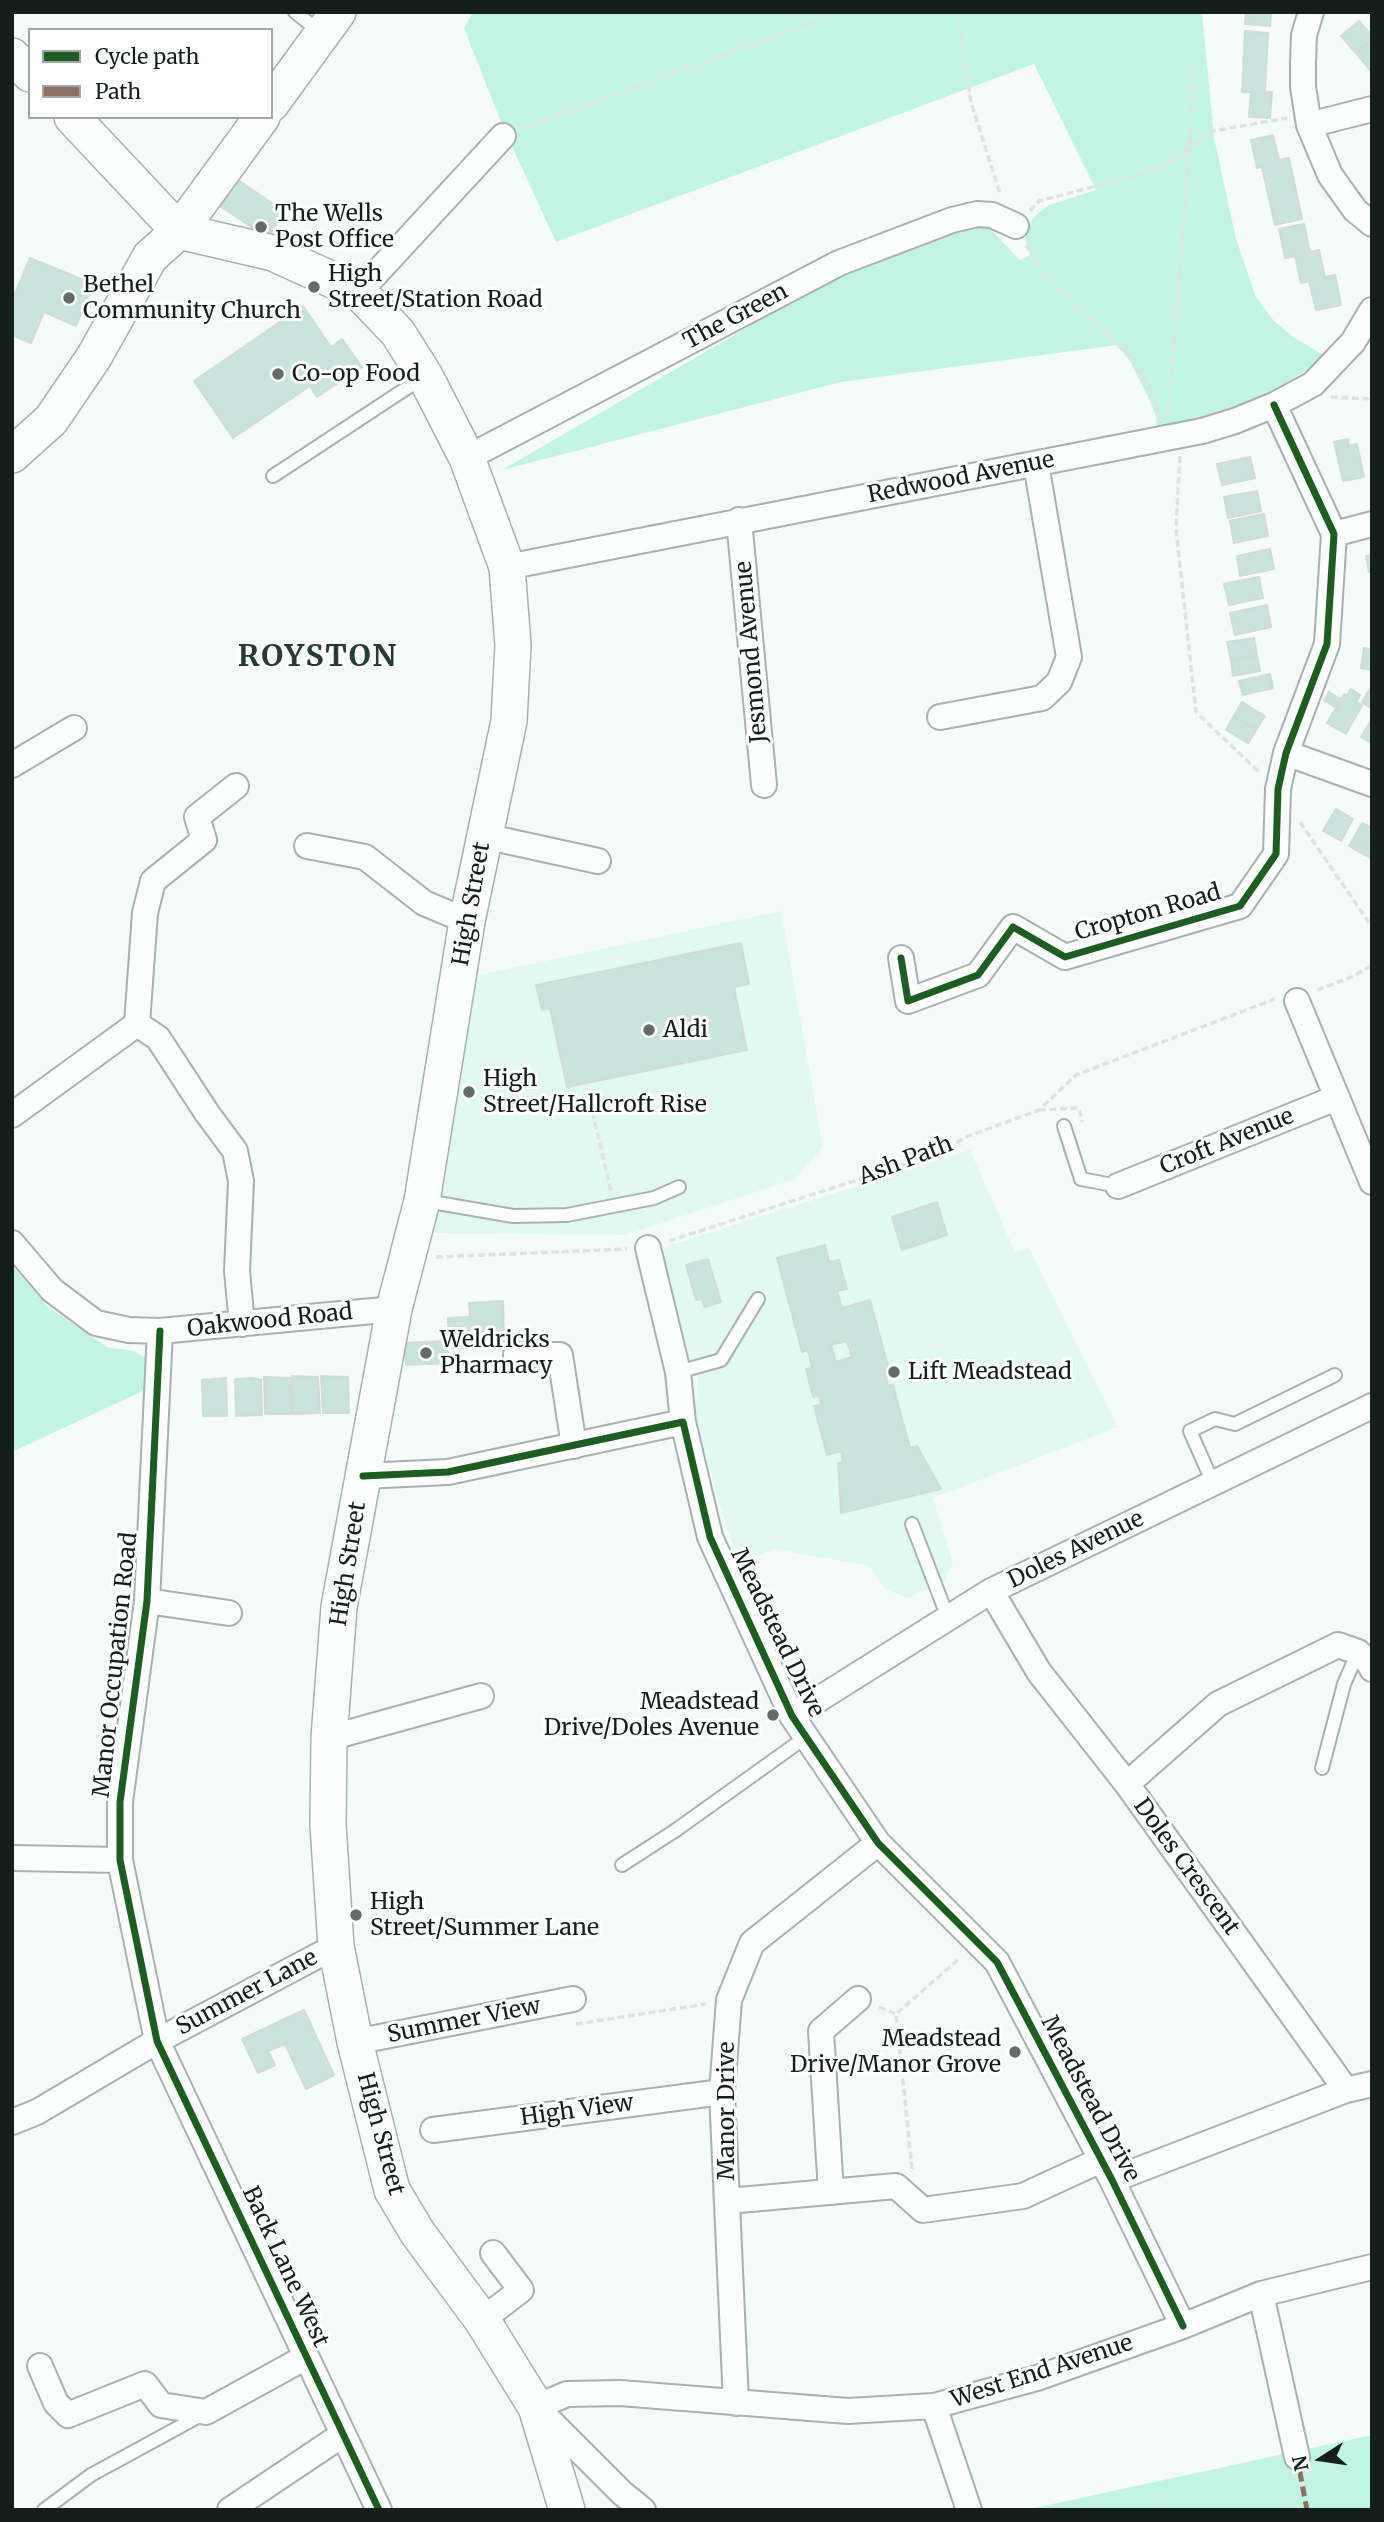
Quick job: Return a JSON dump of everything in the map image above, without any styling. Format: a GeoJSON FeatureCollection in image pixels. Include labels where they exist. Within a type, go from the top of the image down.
{"type":"FeatureCollection","features":[{"type":"Feature","properties":{"kind":"main road"},"geometry":{"type":"LineString","coordinates":[[273,101],[330,23]]}},
{"type":"Feature","properties":{"kind":"main road"},"geometry":{"type":"LineString","coordinates":[[12,56],[28,72]]}},
{"type":"Feature","properties":{"kind":"main road"},"geometry":{"type":"LineString","coordinates":[[74,119],[179,231]]}},
{"type":"Feature","properties":{"kind":"main road"},"geometry":{"type":"LineString","coordinates":[[12,455],[51,420],[94,357],[150,257],[179,231],[261,119]]}},
{"type":"Feature","properties":{"kind":"main road","name":"High Street"},"geometry":{"type":"LineString","coordinates":[[179,231],[273,253],[359,292],[398,333],[425,376],[467,458],[507,567],[513,645],[509,721],[467,921],[422,1201],[394,1309],[339,1607],[329,1738],[328,1825],[336,1947],[355,2042],[392,2190],[410,2221],[482,2320],[536,2407],[567,2510]]}},
{"type":"Feature","properties":{"kind":"street"},"geometry":{"type":"LineString","coordinates":[[1311,12],[1304,35],[1303,87],[1308,120],[1318,150],[1336,185],[1355,210],[1372,224]]}},
{"type":"Feature","properties":{"kind":"street"},"geometry":{"type":"LineString","coordinates":[[1308,120],[1372,109]]}},
{"type":"Feature","properties":{"kind":"street"},"geometry":{"type":"LineString","coordinates":[[359,292],[503,136]]}},
{"type":"Feature","properties":{"kind":"street","name":"The Green"},"geometry":{"type":"LineString","coordinates":[[467,458],[839,263],[952,220],[977,214],[992,215],[1008,223]]}},
{"type":"Feature","properties":{"kind":"street","name":"Redwood Avenue"},"geometry":{"type":"LineString","coordinates":[[507,567],[1036,464],[1165,430],[1235,421],[1274,405],[1313,384],[1353,342],[1372,310]]}},
{"type":"Feature","properties":{"kind":"street","name":"Cropton Road"},"geometry":{"type":"LineString","coordinates":[[901,958],[908,1001],[978,975],[1013,927],[1065,957],[1240,906],[1276,854],[1278,789],[1286,753],[1327,644],[1334,534],[1274,405]]}},
{"type":"Feature","properties":{"kind":"street"},"geometry":{"type":"LineString","coordinates":[[940,717],[1042,698],[1059,682],[1069,657],[1036,464]]}},
{"type":"Feature","properties":{"kind":"street","name":"Jesmond Avenue"},"geometry":{"type":"LineString","coordinates":[[739,520],[764,785]]}},
{"type":"Feature","properties":{"kind":"street"},"geometry":{"type":"LineString","coordinates":[[1334,534],[1372,524]]}},
{"type":"Feature","properties":{"kind":"street"},"geometry":{"type":"LineString","coordinates":[[12,765],[74,728]]}},
{"type":"Feature","properties":{"kind":"street"},"geometry":{"type":"LineString","coordinates":[[1286,753],[1372,784]]}},
{"type":"Feature","properties":{"kind":"street"},"geometry":{"type":"LineString","coordinates":[[12,1115],[137,1024],[145,913],[153,881],[204,840],[197,817],[236,786]]}},
{"type":"Feature","properties":{"kind":"street"},"geometry":{"type":"LineString","coordinates":[[484,836],[598,861]]}},
{"type":"Feature","properties":{"kind":"street"},"geometry":{"type":"LineString","coordinates":[[307,846],[365,857],[424,903],[467,921]]}},
{"type":"Feature","properties":{"kind":"street"},"geometry":{"type":"LineString","coordinates":[[1297,1001],[1372,1182]]}},
{"type":"Feature","properties":{"kind":"street"},"geometry":{"type":"LineString","coordinates":[[137,1024],[158,1038],[235,1151],[241,1181],[237,1271],[242,1324]]}},
{"type":"Feature","properties":{"kind":"street","name":"Croft Avenue"},"geometry":{"type":"LineString","coordinates":[[1118,1186],[1336,1098]]}},
{"type":"Feature","properties":{"kind":"street","name":"Oakwood Road"},"geometry":{"type":"LineString","coordinates":[[12,1243],[52,1290],[96,1323],[129,1330],[160,1331],[394,1309]]}},
{"type":"Feature","properties":{"kind":"street","name":"Meadstead Drive"},"geometry":{"type":"LineString","coordinates":[[648,1248],[678,1372],[683,1422],[710,1536],[792,1716],[878,1843],[997,1962],[1107,2170],[1182,2326]]}},
{"type":"Feature","properties":{"kind":"street","name":"Manor Occupation Road"},"geometry":{"type":"LineString","coordinates":[[157,2041],[120,1860],[120,1802],[147,1601],[160,1331]]}},
{"type":"Feature","properties":{"kind":"street"},"geometry":{"type":"LineString","coordinates":[[516,1355],[560,1355],[574,1446]]}},
{"type":"Feature","properties":{"kind":"street","name":"Doles Avenue"},"geometry":{"type":"LineString","coordinates":[[792,1716],[991,1591],[1372,1406]]}},
{"type":"Feature","properties":{"kind":"street"},"geometry":{"type":"LineString","coordinates":[[363,1476],[448,1472],[683,1422]]}},
{"type":"Feature","properties":{"kind":"street"},"geometry":{"type":"LineString","coordinates":[[991,1591],[1039,1672],[1127,1784]]}},
{"type":"Feature","properties":{"kind":"street"},"geometry":{"type":"LineString","coordinates":[[147,1601],[229,1613]]}},
{"type":"Feature","properties":{"kind":"street","name":"Doles Crescent"},"geometry":{"type":"LineString","coordinates":[[1346,2090],[1127,1784],[1218,1704],[1338,1645],[1365,1661]]}},
{"type":"Feature","properties":{"kind":"street"},"geometry":{"type":"LineString","coordinates":[[329,1738],[481,1696]]}},
{"type":"Feature","properties":{"kind":"street","name":"Manor Drive"},"geometry":{"type":"LineString","coordinates":[[736,2403],[722,2092],[729,2000],[752,1943],[878,1843]]}},
{"type":"Feature","properties":{"kind":"street"},"geometry":{"type":"LineString","coordinates":[[12,1858],[120,1860]]}},
{"type":"Feature","properties":{"kind":"street","name":"Summer Lane"},"geometry":{"type":"LineString","coordinates":[[12,2122],[37,2112],[157,2041],[336,1947]]}},
{"type":"Feature","properties":{"kind":"street","name":"Summer View"},"geometry":{"type":"LineString","coordinates":[[355,2042],[573,1999]]}},
{"type":"Feature","properties":{"kind":"street"},"geometry":{"type":"LineString","coordinates":[[831,2192],[821,2031],[858,1999]]}},
{"type":"Feature","properties":{"kind":"street","name":"Back Lane West"},"geometry":{"type":"LineString","coordinates":[[157,2041],[379,2510]]}},
{"type":"Feature","properties":{"kind":"street"},"geometry":{"type":"LineString","coordinates":[[728,2201],[896,2186],[923,2210],[1023,2196],[1346,2090],[1372,2084]]}},
{"type":"Feature","properties":{"kind":"street","name":"High View"},"geometry":{"type":"LineString","coordinates":[[433,2130],[722,2092]]}},
{"type":"Feature","properties":{"kind":"street"},"geometry":{"type":"LineString","coordinates":[[482,2320],[521,2290],[493,2253]]}},
{"type":"Feature","properties":{"kind":"street","name":"West End Avenue"},"geometry":{"type":"LineString","coordinates":[[536,2407],[567,2394],[620,2393],[848,2410],[934,2406],[1037,2378],[1182,2326],[1261,2294],[1372,2267]]}},
{"type":"Feature","properties":{"kind":"street"},"geometry":{"type":"LineString","coordinates":[[1261,2294],[1297,2457]]}},
{"type":"Feature","properties":{"kind":"street"},"geometry":{"type":"LineString","coordinates":[[40,2366],[56,2403],[68,2415],[145,2384],[161,2405],[206,2412],[306,2357]]}},
{"type":"Feature","properties":{"kind":"street"},"geometry":{"type":"LineString","coordinates":[[934,2406],[969,2510]]}},
{"type":"Feature","properties":{"kind":"street"},"geometry":{"type":"LineString","coordinates":[[536,2407],[622,2493],[643,2510]]}},
{"type":"Feature","properties":{"kind":"street"},"geometry":{"type":"LineString","coordinates":[[230,2510],[342,2434]]}},
{"type":"Feature","properties":{"kind":"lane"},"geometry":{"type":"LineString","coordinates":[[295,12],[330,23]]}},
{"type":"Feature","properties":{"kind":"lane"},"geometry":{"type":"LineString","coordinates":[[274,476],[425,376]]}},
{"type":"Feature","properties":{"kind":"lane"},"geometry":{"type":"LineString","coordinates":[[1064,1126],[1081,1179],[1118,1186]]}},
{"type":"Feature","properties":{"kind":"lane"},"geometry":{"type":"LineString","coordinates":[[422,1201],[513,1216],[567,1215],[654,1198],[679,1187]]}},
{"type":"Feature","properties":{"kind":"lane"},"geometry":{"type":"LineString","coordinates":[[678,1372],[722,1360],[758,1300]]}},
{"type":"Feature","properties":{"kind":"lane"},"geometry":{"type":"LineString","coordinates":[[1213,1483],[1190,1431],[1215,1419],[1234,1424],[1335,1374]]}},
{"type":"Feature","properties":{"kind":"lane"},"geometry":{"type":"LineString","coordinates":[[912,1524],[948,1618]]}},
{"type":"Feature","properties":{"kind":"lane"},"geometry":{"type":"LineString","coordinates":[[1322,1768],[1344,1684],[1365,1661]]}},
{"type":"Feature","properties":{"kind":"lane"},"geometry":{"type":"LineString","coordinates":[[622,1865],[676,1830],[806,1737]]}},
{"type":"Feature","properties":{"kind":"lane"},"geometry":{"type":"LineString","coordinates":[[44,2510],[91,2475],[206,2412]]}},
{"type":"Feature","properties":{"kind":"path"},"geometry":{"type":"LineString","coordinates":[[503,136],[841,12]]}},
{"type":"Feature","properties":{"kind":"path"},"geometry":{"type":"LineString","coordinates":[[957,12],[971,102],[1008,223],[1056,287],[1134,360],[1153,395],[1173,454],[1181,452],[1176,529],[1196,712],[1213,730]]}},
{"type":"Feature","properties":{"kind":"path"},"geometry":{"type":"LineString","coordinates":[[1165,430],[1189,148],[1192,65]]}},
{"type":"Feature","properties":{"kind":"path"},"geometry":{"type":"LineString","coordinates":[[1008,223],[1039,201],[1157,170],[1213,131],[1308,120]]}},
{"type":"Feature","properties":{"kind":"path"},"geometry":{"type":"LineString","coordinates":[[1305,388],[1313,397],[1372,399]]}},
{"type":"Feature","properties":{"kind":"path"},"geometry":{"type":"LineString","coordinates":[[590,1102],[611,1192]]}},
{"type":"Feature","properties":{"kind":"path"},"geometry":{"type":"LineString","coordinates":[[896,2186],[912,2172],[896,2014],[978,1943]]}},
{"type":"Feature","properties":{"kind":"shaded area"},"geometry":{"type":"Polygon","coordinates":[[[781,911],[823,1147],[795,1179],[626,1235],[433,1233],[475,976],[781,911]]]}},
{"type":"Feature","properties":{"kind":"shaded area","name":"Lift Meadstead"},"geometry":{"type":"Polygon","coordinates":[[[970,1150],[1015,1252],[1029,1248],[1118,1427],[933,1498],[953,1563],[944,1581],[908,1598],[885,1589],[870,1566],[775,1549],[739,1561],[724,1519],[695,1415],[698,1376],[693,1361],[682,1355],[660,1253],[665,1247],[970,1150]]]}},
{"type":"Feature","properties":{"kind":"green space"},"geometry":{"type":"Polygon","coordinates":[[[473,12],[1202,12],[1214,138],[1236,239],[1256,297],[1274,321],[1293,337],[1322,354],[1313,366],[1257,401],[1157,435],[1156,416],[1150,401],[1130,361],[1117,345],[841,382],[502,470],[817,287],[959,230],[976,226],[989,228],[1020,260],[1030,255],[1025,238],[1030,222],[1036,215],[1049,205],[1096,190],[1034,64],[556,242],[503,127],[464,28],[473,12]]]}},
{"type":"Feature","properties":{"kind":"green space"},"geometry":{"type":"Polygon","coordinates":[[[12,1266],[49,1308],[107,1347],[134,1351],[147,1359],[149,1388],[12,1452],[12,1266]]]}},
{"type":"Feature","properties":{"kind":"green space"},"geometry":{"type":"Polygon","coordinates":[[[1372,2435],[1372,2510],[1025,2510],[1372,2435]]]}},
{"type":"Feature","properties":{"kind":"building"},"geometry":{"type":"Polygon","coordinates":[[[1246,12],[1271,12],[1270,26],[1245,24],[1246,12]]]}},
{"type":"Feature","properties":{"kind":"building"},"geometry":{"type":"Polygon","coordinates":[[[1359,21],[1372,36],[1372,40],[1356,53],[1341,36],[1359,21]]]}},
{"type":"Feature","properties":{"kind":"building"},"geometry":{"type":"Polygon","coordinates":[[[1245,31],[1268,33],[1265,92],[1272,92],[1270,118],[1249,117],[1251,92],[1242,92],[1245,31]]]}},
{"type":"Feature","properties":{"kind":"building"},"geometry":{"type":"Polygon","coordinates":[[[1372,40],[1372,69],[1370,70],[1356,53],[1372,40]]]}},
{"type":"Feature","properties":{"kind":"building"},"geometry":{"type":"Polygon","coordinates":[[[1273,135],[1279,160],[1289,158],[1302,219],[1275,225],[1262,167],[1257,168],[1251,140],[1273,135]]]}},
{"type":"Feature","properties":{"kind":"building"},"geometry":{"type":"Polygon","coordinates":[[[238,180],[285,212],[268,238],[220,206],[238,180]]]}},
{"type":"Feature","properties":{"kind":"building"},"geometry":{"type":"Polygon","coordinates":[[[1304,224],[1310,252],[1319,250],[1325,277],[1335,275],[1341,305],[1316,310],[1309,281],[1301,283],[1295,256],[1285,258],[1279,229],[1304,224]]]}},
{"type":"Feature","properties":{"kind":"building"},"geometry":{"type":"Polygon","coordinates":[[[30,258],[93,284],[76,326],[44,312],[31,343],[12,335],[12,301],[30,258]]]}},
{"type":"Feature","properties":{"kind":"building","name":"Co-op Food"},"geometry":{"type":"Polygon","coordinates":[[[303,306],[331,347],[342,339],[362,367],[317,397],[310,386],[233,438],[194,381],[303,306]]]}},
{"type":"Feature","properties":{"kind":"building"},"geometry":{"type":"Polygon","coordinates":[[[1348,439],[1349,446],[1357,444],[1364,477],[1343,481],[1334,442],[1348,439]]]}},
{"type":"Feature","properties":{"kind":"building"},"geometry":{"type":"Polygon","coordinates":[[[1250,457],[1255,478],[1222,485],[1217,464],[1250,457]]]}},
{"type":"Feature","properties":{"kind":"building"},"geometry":{"type":"Polygon","coordinates":[[[1257,491],[1261,511],[1228,518],[1224,497],[1257,491]]]}},
{"type":"Feature","properties":{"kind":"building"},"geometry":{"type":"Polygon","coordinates":[[[1264,514],[1268,536],[1234,543],[1230,521],[1264,514]]]}},
{"type":"Feature","properties":{"kind":"building"},"geometry":{"type":"Polygon","coordinates":[[[1270,549],[1274,569],[1240,576],[1237,556],[1270,549]]]}},
{"type":"Feature","properties":{"kind":"building"},"geometry":{"type":"Polygon","coordinates":[[[1372,555],[1372,571],[1369,572],[1366,556],[1372,555]]]}},
{"type":"Feature","properties":{"kind":"building"},"geometry":{"type":"Polygon","coordinates":[[[1259,577],[1263,598],[1229,605],[1224,584],[1259,577]]]}},
{"type":"Feature","properties":{"kind":"building"},"geometry":{"type":"Polygon","coordinates":[[[1267,605],[1271,627],[1235,635],[1230,613],[1267,605]]]}},
{"type":"Feature","properties":{"kind":"building"},"geometry":{"type":"Polygon","coordinates":[[[1254,638],[1257,656],[1231,660],[1227,642],[1254,638]]]}},
{"type":"Feature","properties":{"kind":"building"},"geometry":{"type":"Polygon","coordinates":[[[1364,648],[1372,650],[1372,670],[1361,668],[1364,648]]]}},
{"type":"Feature","properties":{"kind":"building"},"geometry":{"type":"Polygon","coordinates":[[[1257,656],[1260,671],[1233,676],[1231,660],[1257,656]]]}},
{"type":"Feature","properties":{"kind":"building"},"geometry":{"type":"Polygon","coordinates":[[[1270,674],[1273,688],[1243,695],[1239,681],[1270,674]]]}},
{"type":"Feature","properties":{"kind":"building"},"geometry":{"type":"Polygon","coordinates":[[[1371,687],[1372,703],[1369,707],[1362,702],[1371,687]]]}},
{"type":"Feature","properties":{"kind":"building"},"geometry":{"type":"Polygon","coordinates":[[[1351,689],[1360,695],[1356,702],[1362,705],[1346,734],[1327,723],[1344,694],[1346,696],[1351,689]]]}},
{"type":"Feature","properties":{"kind":"building"},"geometry":{"type":"Polygon","coordinates":[[[1329,692],[1340,699],[1335,707],[1324,700],[1329,692]]]}},
{"type":"Feature","properties":{"kind":"building"},"geometry":{"type":"Polygon","coordinates":[[[1242,702],[1265,716],[1256,730],[1234,716],[1242,702]]]}},
{"type":"Feature","properties":{"kind":"building"},"geometry":{"type":"Polygon","coordinates":[[[1234,716],[1256,730],[1248,743],[1226,730],[1234,716]]]}},
{"type":"Feature","properties":{"kind":"building"},"geometry":{"type":"Polygon","coordinates":[[[1372,719],[1372,744],[1361,737],[1372,719]]]}},
{"type":"Feature","properties":{"kind":"building"},"geometry":{"type":"Polygon","coordinates":[[[1336,809],[1353,819],[1341,841],[1323,831],[1336,809]]]}},
{"type":"Feature","properties":{"kind":"building"},"geometry":{"type":"Polygon","coordinates":[[[1362,823],[1372,828],[1372,837],[1363,854],[1349,846],[1362,823]]]}},
{"type":"Feature","properties":{"kind":"building"},"geometry":{"type":"Polygon","coordinates":[[[1372,837],[1372,859],[1363,854],[1372,837]]]}},
{"type":"Feature","properties":{"kind":"building","name":"Aldi"},"geometry":{"type":"Polygon","coordinates":[[[741,943],[749,984],[734,987],[747,1050],[567,1087],[550,1008],[542,1010],[536,985],[741,943]]]}},
{"type":"Feature","properties":{"kind":"building"},"geometry":{"type":"Polygon","coordinates":[[[937,1202],[947,1235],[902,1250],[892,1217],[937,1202]]]}},
{"type":"Feature","properties":{"kind":"building"},"geometry":{"type":"Polygon","coordinates":[[[825,1245],[829,1262],[839,1260],[847,1289],[837,1291],[842,1308],[870,1300],[891,1377],[886,1378],[888,1386],[893,1385],[910,1448],[917,1446],[941,1489],[841,1513],[838,1463],[843,1462],[841,1451],[827,1455],[814,1406],[821,1405],[819,1395],[813,1397],[806,1369],[812,1368],[808,1350],[802,1352],[777,1258],[825,1245]],[[847,1341],[831,1345],[836,1362],[852,1357],[847,1341]]]}},
{"type":"Feature","properties":{"kind":"building"},"geometry":{"type":"Polygon","coordinates":[[[708,1259],[721,1302],[704,1307],[702,1299],[696,1300],[686,1265],[708,1259]]]}},
{"type":"Feature","properties":{"kind":"building"},"geometry":{"type":"Polygon","coordinates":[[[503,1301],[504,1346],[449,1348],[448,1318],[470,1317],[469,1303],[503,1301]]]}},
{"type":"Feature","properties":{"kind":"building","name":"Weldricks Pharmacy"},"geometry":{"type":"Polygon","coordinates":[[[447,1341],[448,1363],[406,1365],[405,1343],[447,1341]]]}},
{"type":"Feature","properties":{"kind":"building"},"geometry":{"type":"Polygon","coordinates":[[[292,1376],[318,1377],[320,1413],[293,1414],[292,1376]]]}},
{"type":"Feature","properties":{"kind":"building"},"geometry":{"type":"Polygon","coordinates":[[[321,1376],[348,1377],[349,1413],[323,1413],[321,1376]]]}},
{"type":"Feature","properties":{"kind":"building"},"geometry":{"type":"Polygon","coordinates":[[[264,1377],[290,1378],[291,1414],[265,1414],[264,1377]]]}},
{"type":"Feature","properties":{"kind":"building"},"geometry":{"type":"Polygon","coordinates":[[[226,1378],[227,1416],[203,1416],[202,1380],[226,1378]]]}},
{"type":"Feature","properties":{"kind":"building"},"geometry":{"type":"Polygon","coordinates":[[[235,1379],[261,1380],[262,1415],[236,1416],[235,1379]]]}},
{"type":"Feature","properties":{"kind":"building"},"geometry":{"type":"Polygon","coordinates":[[[304,2010],[334,2075],[306,2089],[285,2044],[268,2051],[275,2065],[258,2073],[242,2039],[304,2010]]]}},
{"type":"Feature","properties":{"kind":"marked path"},"geometry":{"type":"LineString","coordinates":[[1297,2457],[1307,2510]]}},
{"type":"Feature","properties":{"kind":"cycle path"},"geometry":{"type":"LineString","coordinates":[[901,958],[908,1001],[978,975],[1013,927],[1065,957],[1240,906],[1276,854],[1278,789],[1286,753],[1327,644],[1334,534],[1274,405]]}},
{"type":"Feature","properties":{"kind":"cycle path"},"geometry":{"type":"LineString","coordinates":[[160,1331],[147,1601],[120,1802],[120,1860],[157,2041],[379,2510]]}},
{"type":"Feature","properties":{"kind":"cycle path"},"geometry":{"type":"LineString","coordinates":[[363,1476],[448,1472],[683,1422],[710,1537],[792,1716],[878,1843],[997,1962],[1112,2180],[1183,2326]]}},
{"type":"Feature","properties":{"kind":"place","name":"The Wells Post Office"},"geometry":{"type":"Point","coordinates":[261,227]}},
{"type":"Feature","properties":{"kind":"place","name":"High Street/Station Road"},"geometry":{"type":"Point","coordinates":[314,287]}},
{"type":"Feature","properties":{"kind":"place","name":"Bethel Community Church"},"geometry":{"type":"Point","coordinates":[69,298]}},
{"type":"Feature","properties":{"kind":"place","name":"Co-op Food"},"geometry":{"type":"Point","coordinates":[278,374]}},
{"type":"Feature","properties":{"kind":"place","name":"Aldi"},"geometry":{"type":"Point","coordinates":[649,1030]}},
{"type":"Feature","properties":{"kind":"place","name":"High Street/Hallcroft Rise"},"geometry":{"type":"Point","coordinates":[469,1092]}},
{"type":"Feature","properties":{"kind":"place","name":"Weldricks Pharmacy"},"geometry":{"type":"Point","coordinates":[426,1353]}},
{"type":"Feature","properties":{"kind":"place","name":"Lift Meadstead"},"geometry":{"type":"Point","coordinates":[894,1372]}},
{"type":"Feature","properties":{"kind":"place","name":"Meadstead Drive/Doles Avenue"},"geometry":{"type":"Point","coordinates":[773,1715]}},
{"type":"Feature","properties":{"kind":"place","name":"High Street/Summer Lane"},"geometry":{"type":"Point","coordinates":[356,1915]}},
{"type":"Feature","properties":{"kind":"place","name":"Meadstead Drive/Manor Grove"},"geometry":{"type":"Point","coordinates":[1015,2052]}},
{"type":"Feature","properties":{"kind":"district","name":"ROYSTON"},"geometry":{"type":"Point","coordinates":[318,658]}}]}
